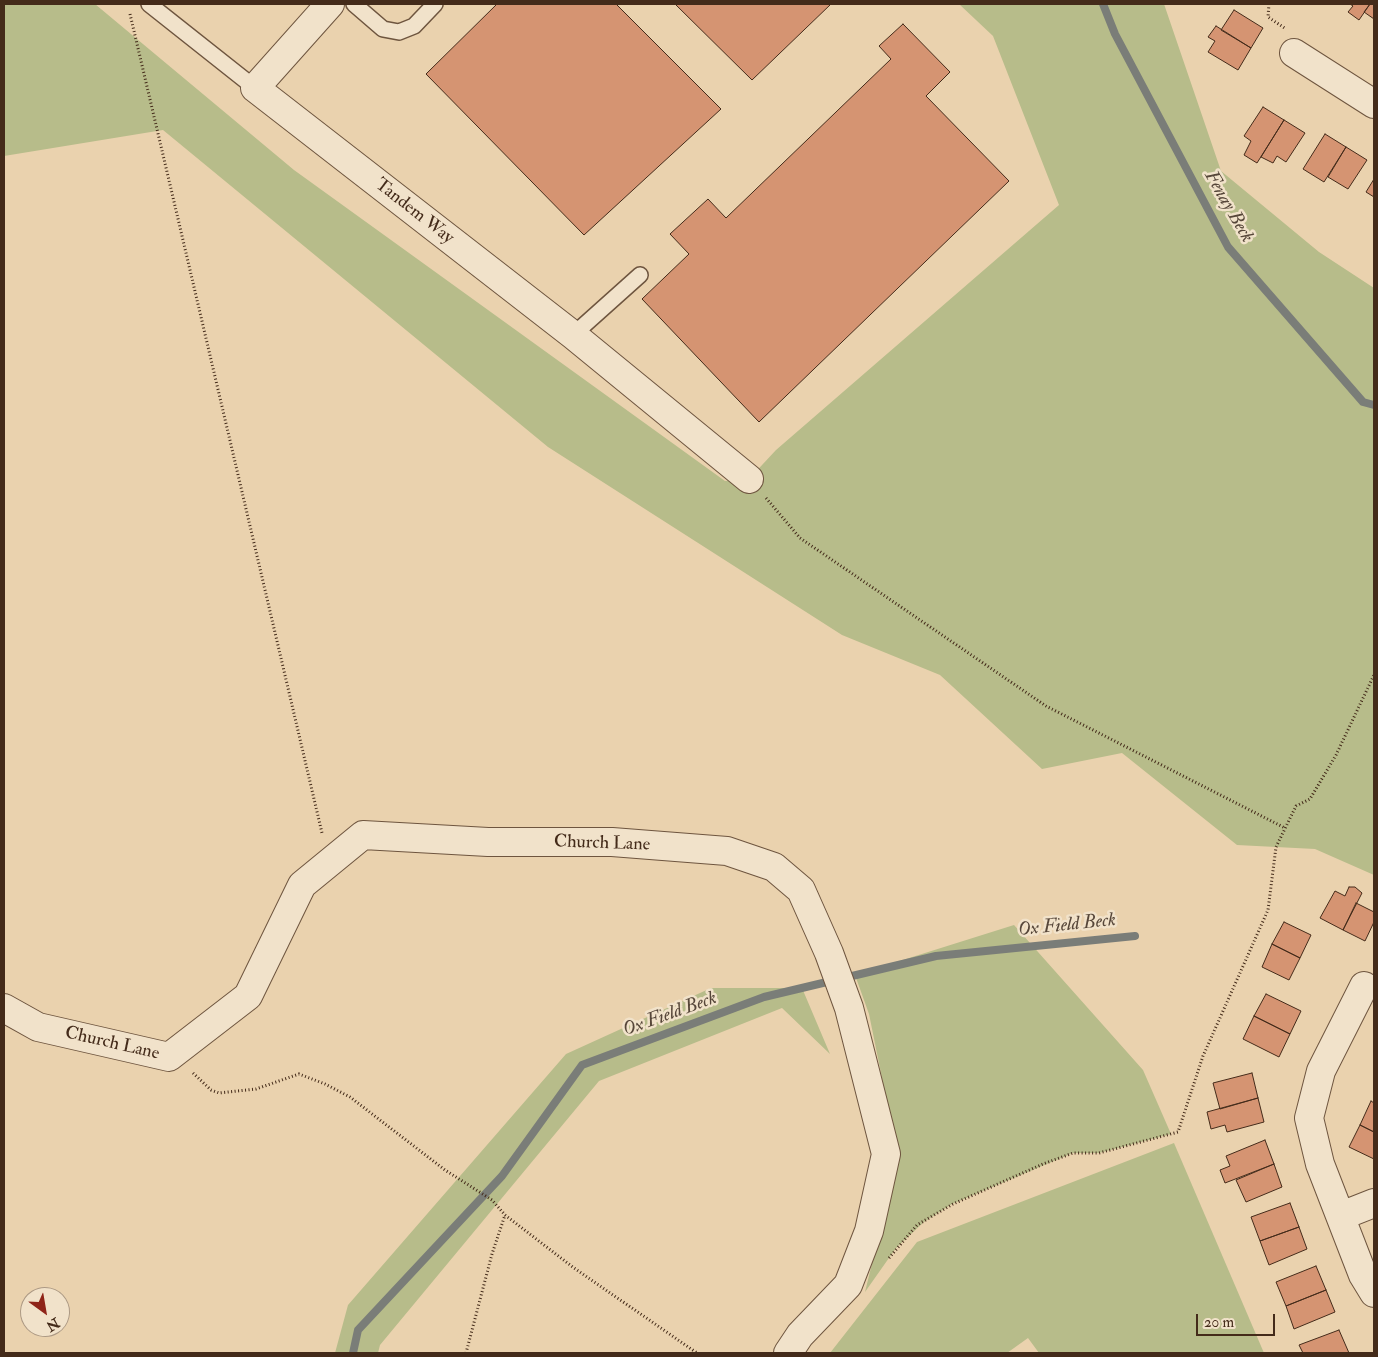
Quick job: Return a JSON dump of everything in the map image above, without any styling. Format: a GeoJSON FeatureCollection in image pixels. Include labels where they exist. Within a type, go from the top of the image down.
{"type":"FeatureCollection","features":[{"type":"Feature","properties":{"kind":"street"},"geometry":{"type":"LineString","coordinates":[[255,88],[330,4]]}},
{"type":"Feature","properties":{"kind":"street"},"geometry":{"type":"LineString","coordinates":[[1294,53],[1374,104]]}},
{"type":"Feature","properties":{"kind":"street","name":"Tandem Way"},"geometry":{"type":"LineString","coordinates":[[255,88],[573,335],[749,479]]}},
{"type":"Feature","properties":{"kind":"street","name":"Church Lane"},"geometry":{"type":"LineString","coordinates":[[4,1008],[38,1027],[169,1057],[248,996],[302,885],[363,835],[488,842],[612,842],[727,851],[774,867],[801,890],[829,953],[849,1008],[886,1154],[869,1231],[848,1285],[800,1335],[788,1353]]}},
{"type":"Feature","properties":{"kind":"street"},"geometry":{"type":"LineString","coordinates":[[1361,983],[1320,1071],[1309,1118],[1320,1164],[1363,1275],[1374,1293]]}},
{"type":"Feature","properties":{"kind":"street"},"geometry":{"type":"LineString","coordinates":[[1341,1216],[1374,1203]]}},
{"type":"Feature","properties":{"kind":"lane","name":"Tandem Way"},"geometry":{"type":"LineString","coordinates":[[149,4],[255,88]]}},
{"type":"Feature","properties":{"kind":"lane"},"geometry":{"type":"LineString","coordinates":[[354,4],[384,29],[399,32],[414,26],[435,4]]}},
{"type":"Feature","properties":{"kind":"lane"},"geometry":{"type":"LineString","coordinates":[[573,335],[640,275]]}},
{"type":"Feature","properties":{"kind":"path"},"geometry":{"type":"LineString","coordinates":[[130,13],[329,863]]}},
{"type":"Feature","properties":{"kind":"path"},"geometry":{"type":"LineString","coordinates":[[749,479],[800,538],[1046,706],[1286,828]]}},
{"type":"Feature","properties":{"kind":"path"},"geometry":{"type":"LineString","coordinates":[[886,1262],[917,1225],[952,1204],[1073,1153],[1100,1153],[1178,1132],[1203,1056],[1268,910],[1276,847],[1296,806],[1310,799],[1336,755],[1374,675]]}},
{"type":"Feature","properties":{"kind":"path"},"geometry":{"type":"LineString","coordinates":[[169,1057],[200,1077],[211,1090],[219,1093],[256,1089],[299,1074],[325,1084],[350,1097],[469,1186],[492,1200],[505,1215],[574,1268],[697,1353]]}},
{"type":"Feature","properties":{"kind":"path"},"geometry":{"type":"LineString","coordinates":[[466,1353],[492,1254],[505,1215]]}},
{"type":"Feature","properties":{"kind":"green space"},"geometry":{"type":"Polygon","coordinates":[[[4,4],[95,4],[294,170],[725,481],[749,479],[776,450],[1059,205],[993,36],[959,4],[1164,4],[1221,171],[1319,252],[1374,288],[1374,875],[1315,849],[1237,845],[1122,753],[1042,769],[940,675],[842,635],[548,447],[163,130],[4,156],[4,4]]]}},
{"type":"Feature","properties":{"kind":"green space"},"geometry":{"type":"Polygon","coordinates":[[[1014,925],[1143,1070],[1171,1134],[1099,1153],[1073,1153],[952,1204],[924,1222],[896,1248],[865,1292],[898,1157],[869,1014],[855,975],[1014,925]]]}},
{"type":"Feature","properties":{"kind":"green space"},"geometry":{"type":"Polygon","coordinates":[[[711,988],[802,988],[830,1054],[782,1008],[599,1081],[380,1345],[378,1353],[335,1353],[348,1305],[566,1054],[711,988]]]}},
{"type":"Feature","properties":{"kind":"green space"},"geometry":{"type":"Polygon","coordinates":[[[1174,1143],[1264,1353],[1039,1353],[1028,1338],[1007,1353],[830,1353],[917,1242],[1174,1143]]]}},
{"type":"Feature","properties":{"kind":"building"},"geometry":{"type":"Polygon","coordinates":[[[497,4],[616,4],[721,109],[584,235],[426,74],[497,4]]]}},
{"type":"Feature","properties":{"kind":"building"},"geometry":{"type":"Polygon","coordinates":[[[675,4],[831,4],[752,80],[675,4]]]}},
{"type":"Feature","properties":{"kind":"building"},"geometry":{"type":"Polygon","coordinates":[[[1350,4],[1370,4],[1359,20],[1348,12],[1353,6],[1350,4]]]}},
{"type":"Feature","properties":{"kind":"building"},"geometry":{"type":"Polygon","coordinates":[[[1370,4],[1374,4],[1374,19],[1364,12],[1370,4]]]}},
{"type":"Feature","properties":{"kind":"building"},"geometry":{"type":"Polygon","coordinates":[[[1234,10],[1263,28],[1251,48],[1221,30],[1234,10]]]}},
{"type":"Feature","properties":{"kind":"building"},"geometry":{"type":"Polygon","coordinates":[[[903,24],[950,72],[926,96],[1009,181],[759,422],[642,299],[689,254],[670,234],[708,199],[726,218],[891,59],[879,46],[903,24]]]}},
{"type":"Feature","properties":{"kind":"building"},"geometry":{"type":"Polygon","coordinates":[[[1216,26],[1251,48],[1238,70],[1208,52],[1215,41],[1208,37],[1216,26]]]}},
{"type":"Feature","properties":{"kind":"building"},"geometry":{"type":"Polygon","coordinates":[[[1263,107],[1284,120],[1257,163],[1244,155],[1251,141],[1244,136],[1263,107]]]}},
{"type":"Feature","properties":{"kind":"building"},"geometry":{"type":"Polygon","coordinates":[[[1284,120],[1305,133],[1286,162],[1277,156],[1273,163],[1261,157],[1284,120]]]}},
{"type":"Feature","properties":{"kind":"building"},"geometry":{"type":"Polygon","coordinates":[[[1325,134],[1346,147],[1324,182],[1303,169],[1325,134]]]}},
{"type":"Feature","properties":{"kind":"building"},"geometry":{"type":"Polygon","coordinates":[[[1346,147],[1367,160],[1348,189],[1328,177],[1346,147]]]}},
{"type":"Feature","properties":{"kind":"building"},"geometry":{"type":"Polygon","coordinates":[[[1374,179],[1374,197],[1366,192],[1374,179]]]}},
{"type":"Feature","properties":{"kind":"building"},"geometry":{"type":"Polygon","coordinates":[[[1349,887],[1355,887],[1362,893],[1343,930],[1320,918],[1335,891],[1345,896],[1349,887]]]}},
{"type":"Feature","properties":{"kind":"building"},"geometry":{"type":"Polygon","coordinates":[[[1356,903],[1374,912],[1374,922],[1365,941],[1343,930],[1356,903]]]}},
{"type":"Feature","properties":{"kind":"building"},"geometry":{"type":"Polygon","coordinates":[[[1284,922],[1311,935],[1300,958],[1272,944],[1284,922]]]}},
{"type":"Feature","properties":{"kind":"building"},"geometry":{"type":"Polygon","coordinates":[[[1272,944],[1300,958],[1289,980],[1262,967],[1272,944]]]}},
{"type":"Feature","properties":{"kind":"building"},"geometry":{"type":"Polygon","coordinates":[[[1266,994],[1301,1011],[1290,1034],[1254,1016],[1266,994]]]}},
{"type":"Feature","properties":{"kind":"building"},"geometry":{"type":"Polygon","coordinates":[[[1254,1016],[1290,1034],[1279,1057],[1243,1039],[1254,1016]]]}},
{"type":"Feature","properties":{"kind":"building"},"geometry":{"type":"Polygon","coordinates":[[[1252,1073],[1258,1098],[1220,1109],[1213,1083],[1252,1073]]]}},
{"type":"Feature","properties":{"kind":"building"},"geometry":{"type":"Polygon","coordinates":[[[1258,1098],[1264,1122],[1227,1132],[1225,1125],[1211,1129],[1207,1112],[1258,1098]]]}},
{"type":"Feature","properties":{"kind":"building"},"geometry":{"type":"Polygon","coordinates":[[[1371,1101],[1374,1103],[1374,1132],[1360,1125],[1371,1101]]]}},
{"type":"Feature","properties":{"kind":"building"},"geometry":{"type":"Polygon","coordinates":[[[1360,1125],[1374,1132],[1374,1159],[1349,1147],[1360,1125]]]}},
{"type":"Feature","properties":{"kind":"building"},"geometry":{"type":"Polygon","coordinates":[[[1265,1140],[1274,1164],[1225,1183],[1220,1170],[1230,1166],[1226,1156],[1265,1140]]]}},
{"type":"Feature","properties":{"kind":"building"},"geometry":{"type":"Polygon","coordinates":[[[1274,1164],[1282,1187],[1246,1202],[1236,1180],[1274,1164]]]}},
{"type":"Feature","properties":{"kind":"building"},"geometry":{"type":"Polygon","coordinates":[[[1290,1203],[1299,1227],[1260,1241],[1251,1217],[1290,1203]]]}},
{"type":"Feature","properties":{"kind":"building"},"geometry":{"type":"Polygon","coordinates":[[[1299,1227],[1307,1249],[1269,1265],[1260,1241],[1299,1227]]]}},
{"type":"Feature","properties":{"kind":"building"},"geometry":{"type":"Polygon","coordinates":[[[1316,1266],[1326,1290],[1286,1306],[1276,1282],[1316,1266]]]}},
{"type":"Feature","properties":{"kind":"building"},"geometry":{"type":"Polygon","coordinates":[[[1326,1290],[1335,1312],[1294,1329],[1286,1306],[1326,1290]]]}},
{"type":"Feature","properties":{"kind":"building"},"geometry":{"type":"Polygon","coordinates":[[[1339,1330],[1349,1353],[1303,1353],[1299,1345],[1339,1330]]]}},
{"type":"Feature","properties":{"kind":"waterway","name":"Fenay Beck"},"geometry":{"type":"LineString","coordinates":[[1103,4],[1115,34],[1228,247],[1363,402],[1374,405]]}},
{"type":"Feature","properties":{"kind":"waterway","name":"Ox Field Beck"},"geometry":{"type":"LineString","coordinates":[[353,1353],[358,1330],[502,1176],[582,1065],[764,997],[936,956],[1135,936]]}}]}
